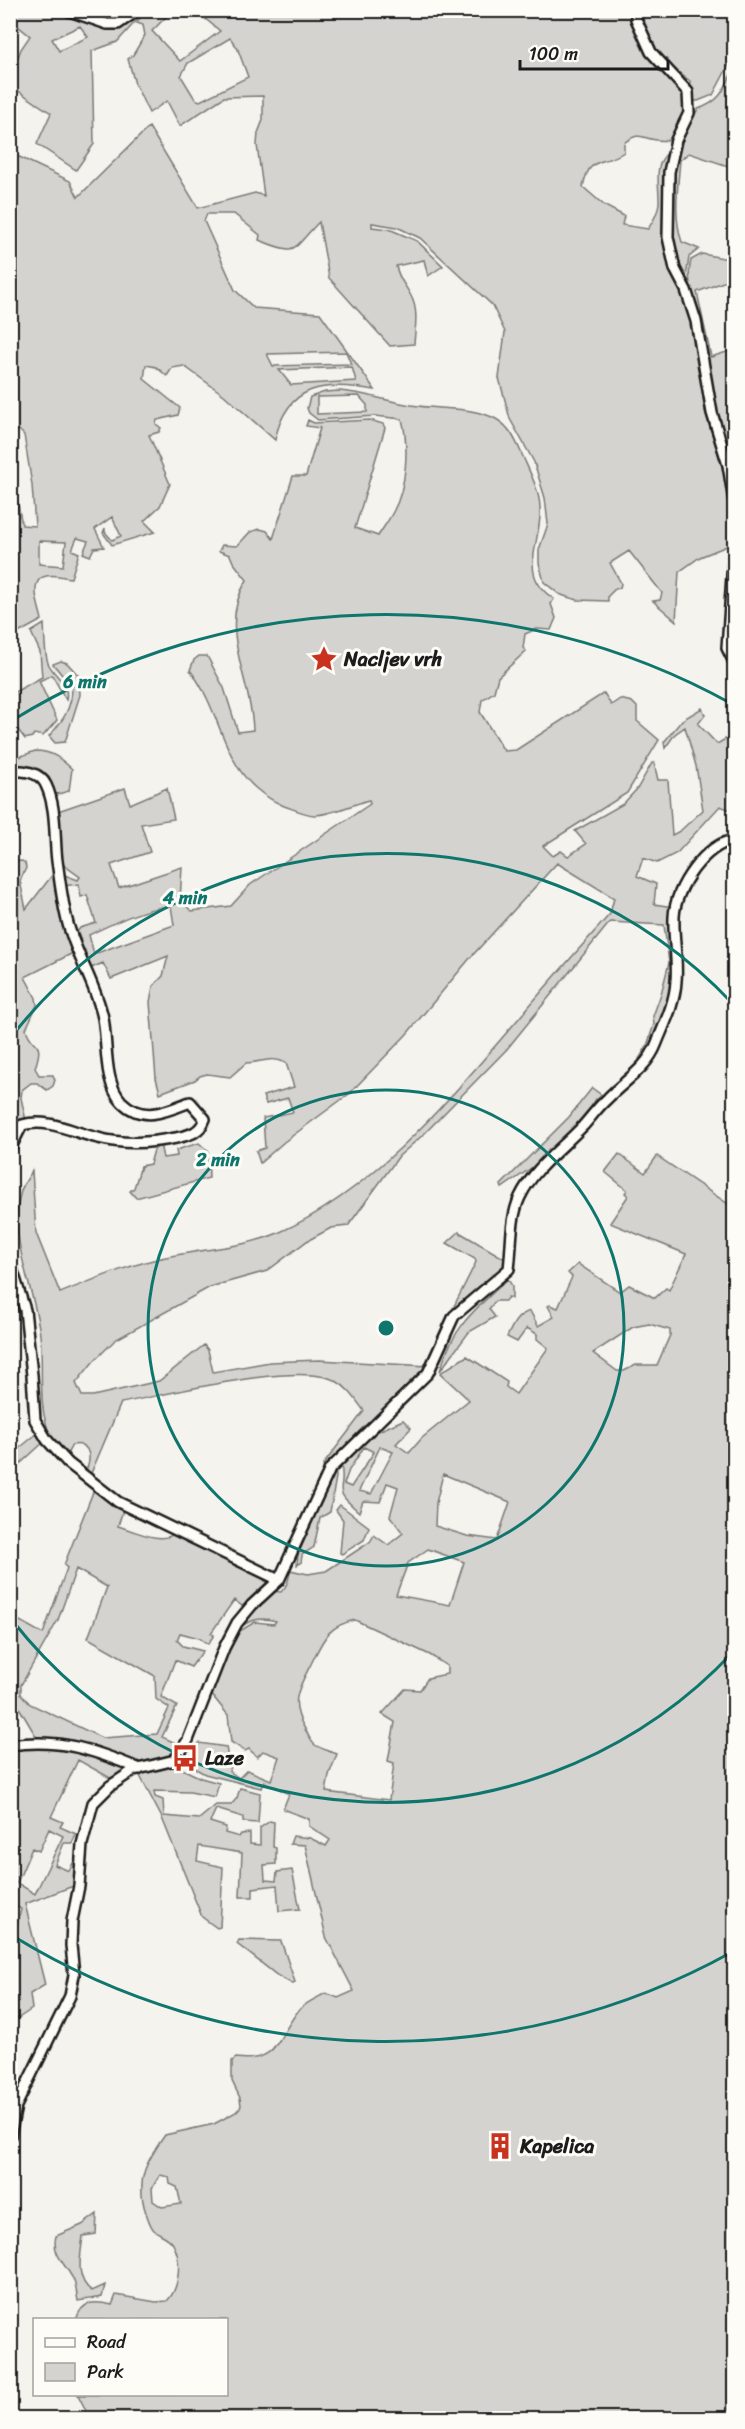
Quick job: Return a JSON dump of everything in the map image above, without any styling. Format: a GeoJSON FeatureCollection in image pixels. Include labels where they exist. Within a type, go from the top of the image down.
{"type":"FeatureCollection","features":[{"type":"Feature","properties":{"kind":"street"},"geometry":{"type":"LineString","coordinates":[[66,10],[107,24],[118,24],[138,10]]}},
{"type":"Feature","properties":{"kind":"street"},"geometry":{"type":"LineString","coordinates":[[636,10],[636,19],[651,52],[688,92],[689,113],[676,140],[669,172],[668,237],[675,269],[686,290],[696,321],[712,413],[728,465],[735,501]]}},
{"type":"Feature","properties":{"kind":"street"},"geometry":{"type":"LineString","coordinates":[[735,547],[727,648],[735,662]]}},
{"type":"Feature","properties":{"kind":"street"},"geometry":{"type":"LineString","coordinates":[[10,771],[28,771],[40,777],[46,784],[53,811],[60,886],[67,920],[78,954],[99,1003],[106,1039],[109,1073],[122,1101],[143,1114],[150,1115],[190,1102],[205,1119],[201,1128],[189,1135],[143,1144],[99,1139],[37,1121],[22,1125],[10,1149]]}},
{"type":"Feature","properties":{"kind":"street"},"geometry":{"type":"LineString","coordinates":[[10,2136],[16,2106],[70,1996],[74,1975],[71,1944],[72,1921],[79,1886],[82,1844],[93,1803],[110,1786],[134,1770],[175,1760],[188,1740],[224,1648],[237,1623],[252,1605],[279,1580],[330,1469],[428,1373],[454,1316],[509,1269],[513,1224],[519,1198],[531,1179],[607,1098],[634,1074],[654,1049],[670,1008],[676,983],[677,947],[674,915],[682,888],[699,860],[725,841],[735,840]]}},
{"type":"Feature","properties":{"kind":"street"},"geometry":{"type":"LineString","coordinates":[[10,1262],[25,1310],[35,1420],[47,1440],[68,1463],[118,1502],[279,1580]]}},
{"type":"Feature","properties":{"kind":"street"},"geometry":{"type":"LineString","coordinates":[[10,1745],[54,1742],[82,1747],[140,1769]]}},
{"type":"Feature","properties":{"kind":"green space"},"geometry":{"type":"Polygon","coordinates":[[[642,10],[734,11],[734,55],[713,95],[693,101],[690,81],[664,60],[649,42],[644,32],[642,10]]]}},
{"type":"Feature","properties":{"kind":"green space"},"geometry":{"type":"Polygon","coordinates":[[[20,11],[61,11],[105,26],[135,17],[137,20],[117,42],[92,51],[94,144],[76,170],[37,144],[51,113],[11,86],[12,60],[17,60],[30,36],[13,22],[20,11]],[[80,26],[52,39],[59,51],[88,37],[80,26]]]}},
{"type":"Feature","properties":{"kind":"green space"},"geometry":{"type":"Polygon","coordinates":[[[144,11],[172,11],[152,31],[180,61],[220,31],[196,11],[633,11],[637,34],[644,49],[659,69],[681,88],[686,98],[676,140],[634,137],[624,143],[624,152],[593,165],[583,187],[605,206],[624,216],[622,225],[648,229],[658,207],[660,163],[669,152],[665,211],[696,343],[705,411],[730,492],[733,511],[732,544],[700,557],[679,572],[676,621],[653,601],[660,600],[662,593],[629,551],[610,563],[621,583],[620,588],[615,589],[608,596],[608,601],[578,600],[567,597],[559,594],[544,582],[539,563],[539,550],[548,524],[545,498],[534,462],[510,419],[499,378],[505,332],[492,305],[420,238],[397,227],[372,223],[372,227],[389,229],[417,241],[443,266],[428,276],[424,260],[396,266],[413,302],[416,326],[414,344],[390,346],[329,278],[319,222],[298,245],[288,249],[259,240],[260,235],[234,214],[207,214],[204,221],[235,290],[254,308],[320,313],[375,390],[340,386],[311,390],[289,407],[281,421],[275,440],[224,395],[184,366],[172,368],[167,376],[156,367],[146,365],[144,379],[180,408],[178,415],[157,420],[156,424],[161,428],[159,432],[149,435],[170,484],[160,506],[144,521],[155,532],[112,545],[103,533],[105,528],[105,532],[112,540],[121,536],[112,517],[95,529],[104,547],[94,548],[90,556],[83,553],[88,541],[77,538],[72,550],[79,553],[71,578],[52,575],[40,579],[37,583],[36,595],[42,620],[11,637],[10,462],[22,525],[35,526],[32,485],[24,435],[19,430],[11,433],[11,153],[70,181],[78,197],[149,127],[198,208],[255,193],[264,196],[257,145],[258,133],[263,120],[263,96],[224,97],[180,126],[167,101],[149,113],[135,84],[128,59],[145,35],[143,25],[137,23],[144,11]],[[230,38],[188,63],[181,76],[195,99],[200,101],[248,77],[237,47],[230,38]],[[346,352],[267,354],[273,366],[351,364],[346,352]],[[352,367],[279,370],[291,385],[356,381],[352,367]],[[39,541],[39,564],[63,566],[66,542],[39,541]]]}},
{"type":"Feature","properties":{"kind":"green space"},"geometry":{"type":"Polygon","coordinates":[[[734,68],[734,168],[689,153],[680,160],[677,201],[679,232],[682,242],[699,249],[689,257],[686,278],[683,281],[673,231],[671,196],[674,162],[684,132],[698,109],[706,106],[721,94],[734,68]]]}},
{"type":"Feature","properties":{"kind":"green space"},"geometry":{"type":"Polygon","coordinates":[[[702,254],[734,260],[734,278],[697,292],[711,357],[733,350],[734,466],[717,413],[700,322],[690,285],[691,260],[702,254]]]}},
{"type":"Feature","properties":{"kind":"green space"},"geometry":{"type":"Polygon","coordinates":[[[325,392],[349,392],[422,407],[476,412],[505,425],[519,447],[538,493],[540,507],[533,568],[542,589],[554,599],[551,604],[556,618],[551,630],[536,629],[525,634],[523,648],[526,651],[498,677],[494,692],[482,700],[480,712],[504,751],[516,750],[604,693],[611,705],[620,699],[632,702],[637,707],[637,721],[659,740],[627,793],[543,846],[553,856],[561,851],[568,856],[586,844],[575,831],[623,804],[637,789],[652,763],[654,763],[658,780],[668,780],[672,835],[680,831],[703,810],[696,766],[685,727],[675,734],[665,748],[664,742],[682,720],[702,708],[705,715],[698,724],[717,744],[734,734],[734,811],[720,806],[677,853],[657,863],[643,858],[637,876],[656,884],[654,904],[673,907],[674,971],[672,990],[660,1029],[640,1062],[639,1059],[647,1046],[654,1024],[653,1016],[669,963],[664,925],[610,922],[507,1049],[424,1134],[399,1156],[348,1226],[331,1228],[307,1241],[267,1271],[210,1287],[115,1340],[76,1383],[82,1396],[93,1396],[159,1381],[204,1345],[208,1350],[213,1372],[270,1362],[319,1360],[428,1366],[416,1380],[349,1443],[324,1471],[323,1465],[364,1411],[348,1391],[336,1381],[319,1376],[294,1374],[264,1377],[121,1403],[89,1478],[84,1474],[89,1458],[87,1449],[83,1446],[72,1445],[65,1458],[55,1444],[44,1414],[40,1335],[17,1227],[21,1191],[32,1171],[36,1233],[60,1293],[131,1266],[176,1255],[240,1244],[278,1233],[348,1192],[410,1138],[467,1078],[610,914],[614,898],[557,863],[471,957],[406,1035],[349,1094],[284,1142],[260,1163],[256,1151],[265,1148],[263,1118],[293,1112],[288,1098],[266,1104],[263,1096],[294,1087],[286,1063],[271,1059],[246,1063],[230,1077],[207,1074],[160,1093],[156,1078],[150,1002],[153,986],[163,976],[168,956],[111,979],[103,963],[89,969],[84,962],[87,957],[85,950],[78,942],[81,940],[77,932],[80,928],[96,923],[87,895],[81,897],[79,884],[63,886],[62,874],[78,880],[80,877],[61,863],[55,812],[125,788],[130,804],[167,788],[174,819],[141,824],[150,852],[111,865],[119,888],[182,867],[180,901],[192,911],[231,906],[250,885],[370,804],[369,800],[321,815],[311,815],[284,806],[263,794],[236,764],[202,689],[190,670],[194,660],[199,656],[207,656],[224,688],[238,732],[253,730],[235,635],[238,598],[247,580],[230,555],[219,551],[222,545],[237,546],[250,532],[260,529],[267,531],[273,539],[293,476],[306,476],[320,428],[306,426],[308,420],[314,423],[370,420],[383,424],[385,428],[355,528],[378,536],[398,502],[404,479],[406,454],[402,419],[375,416],[318,420],[309,413],[307,408],[310,397],[325,392]],[[359,396],[317,397],[317,414],[367,412],[367,405],[359,396]],[[171,906],[139,913],[89,935],[94,954],[174,925],[171,906]]]}},
{"type":"Feature","properties":{"kind":"green space"},"geometry":{"type":"Polygon","coordinates":[[[44,624],[48,663],[64,684],[67,694],[66,700],[52,675],[39,681],[57,720],[43,736],[34,734],[25,739],[11,723],[11,694],[42,677],[40,652],[31,632],[44,624]]]}},
{"type":"Feature","properties":{"kind":"green space"},"geometry":{"type":"Polygon","coordinates":[[[61,661],[67,663],[79,676],[80,695],[65,742],[55,743],[49,736],[66,714],[72,695],[72,687],[53,664],[61,661]]]}},
{"type":"Feature","properties":{"kind":"green space"},"geometry":{"type":"Polygon","coordinates":[[[35,751],[55,756],[72,769],[69,791],[51,796],[48,784],[11,769],[11,760],[35,751]]]}},
{"type":"Feature","properties":{"kind":"green space"},"geometry":{"type":"Polygon","coordinates":[[[22,861],[26,868],[20,881],[26,909],[57,869],[60,916],[73,953],[25,977],[36,998],[37,1005],[26,1029],[39,1052],[35,1068],[39,1075],[53,1075],[55,1080],[53,1086],[47,1090],[37,1083],[31,1083],[22,1090],[21,1098],[27,1125],[11,1157],[10,862],[22,861]]]}},
{"type":"Feature","properties":{"kind":"green space"},"geometry":{"type":"Polygon","coordinates":[[[592,1088],[604,1097],[600,1102],[596,1099],[592,1105],[594,1108],[537,1164],[502,1188],[501,1185],[569,1117],[592,1088]]]}},
{"type":"Feature","properties":{"kind":"green space"},"geometry":{"type":"Polygon","coordinates":[[[199,1143],[208,1151],[209,1178],[136,1198],[130,1191],[134,1188],[141,1166],[150,1164],[154,1150],[160,1144],[163,1158],[177,1156],[176,1150],[199,1143]]]}},
{"type":"Feature","properties":{"kind":"green space"},"geometry":{"type":"Polygon","coordinates":[[[619,1154],[645,1173],[657,1156],[734,1208],[734,2418],[90,2418],[79,2396],[228,2396],[228,2318],[77,2318],[86,2305],[100,2303],[112,2305],[116,2295],[156,2302],[167,2301],[175,2289],[178,2258],[169,2239],[156,2232],[150,2224],[143,2201],[142,2181],[152,2154],[165,2135],[214,2124],[236,2112],[241,2106],[232,2081],[232,2061],[236,2058],[260,2057],[268,2053],[275,2047],[298,2011],[311,2001],[326,1993],[338,1998],[354,1991],[326,1937],[305,1845],[290,1844],[293,1836],[310,1838],[326,1846],[330,1840],[309,1826],[309,1819],[283,1809],[289,1794],[264,1781],[261,1788],[205,1774],[194,1768],[193,1760],[199,1743],[226,1747],[227,1763],[231,1767],[229,1771],[239,1778],[247,1770],[271,1780],[279,1757],[263,1751],[257,1757],[249,1749],[245,1751],[231,1742],[228,1715],[212,1695],[233,1635],[255,1622],[274,1624],[276,1621],[256,1620],[238,1629],[239,1624],[272,1591],[281,1592],[288,1582],[290,1570],[308,1574],[326,1571],[370,1542],[374,1535],[388,1545],[403,1533],[390,1516],[398,1487],[387,1483],[380,1502],[363,1501],[359,1512],[344,1498],[342,1493],[341,1465],[372,1434],[403,1420],[411,1428],[396,1444],[409,1453],[422,1438],[469,1400],[440,1373],[467,1356],[507,1382],[506,1387],[516,1394],[548,1348],[537,1339],[537,1334],[527,1328],[517,1342],[507,1337],[509,1332],[519,1318],[530,1311],[538,1326],[554,1317],[548,1306],[558,1308],[572,1277],[568,1273],[578,1264],[620,1292],[629,1285],[655,1298],[666,1288],[669,1290],[686,1254],[610,1223],[628,1196],[625,1193],[627,1190],[605,1172],[619,1154]],[[649,1324],[633,1327],[593,1353],[617,1371],[624,1371],[636,1365],[657,1365],[670,1330],[649,1324]],[[364,1447],[349,1470],[344,1484],[351,1487],[374,1452],[364,1447]],[[380,1447],[359,1491],[371,1494],[393,1452],[380,1447]],[[443,1474],[436,1503],[435,1526],[467,1536],[497,1540],[510,1502],[443,1474]],[[428,1549],[408,1563],[396,1595],[450,1605],[464,1562],[428,1549]],[[355,1620],[332,1630],[323,1641],[299,1689],[297,1711],[313,1743],[337,1754],[329,1775],[326,1792],[389,1800],[394,1763],[388,1761],[395,1722],[382,1714],[405,1689],[420,1690],[428,1678],[447,1674],[447,1666],[430,1655],[355,1620]],[[160,2175],[152,2188],[153,2201],[162,2207],[181,2204],[177,2187],[170,2184],[169,2177],[160,2175]]]}},
{"type":"Feature","properties":{"kind":"green space"},"geometry":{"type":"Polygon","coordinates":[[[459,1232],[507,1260],[501,1270],[455,1310],[453,1308],[476,1262],[475,1259],[447,1243],[459,1232]]]}},
{"type":"Feature","properties":{"kind":"green space"},"geometry":{"type":"Polygon","coordinates":[[[508,1279],[512,1286],[512,1299],[508,1297],[505,1301],[495,1301],[489,1309],[495,1317],[469,1332],[440,1371],[451,1342],[466,1319],[508,1279]]]}},
{"type":"Feature","properties":{"kind":"green space"},"geometry":{"type":"Polygon","coordinates":[[[39,1432],[45,1441],[11,1472],[11,1455],[39,1432]]]}},
{"type":"Feature","properties":{"kind":"green space"},"geometry":{"type":"Polygon","coordinates":[[[333,1472],[336,1477],[330,1512],[320,1518],[314,1547],[302,1555],[301,1563],[297,1565],[298,1555],[333,1472]]]}},
{"type":"Feature","properties":{"kind":"green space"},"geometry":{"type":"Polygon","coordinates":[[[95,1487],[124,1507],[118,1526],[140,1534],[163,1538],[175,1533],[263,1578],[267,1584],[245,1608],[234,1600],[211,1633],[214,1635],[208,1644],[199,1638],[180,1633],[177,1640],[183,1646],[203,1651],[191,1667],[175,1660],[161,1697],[177,1706],[162,1737],[180,1745],[168,1756],[139,1764],[69,1740],[37,1738],[11,1694],[11,1616],[43,1634],[67,1568],[64,1565],[95,1487]],[[76,1569],[58,1620],[21,1685],[21,1694],[30,1704],[102,1738],[157,1734],[169,1708],[156,1699],[155,1676],[88,1638],[107,1587],[76,1569]]]}},
{"type":"Feature","properties":{"kind":"green space"},"geometry":{"type":"Polygon","coordinates":[[[340,1505],[369,1527],[364,1540],[342,1554],[340,1553],[343,1520],[336,1510],[340,1505]]]}},
{"type":"Feature","properties":{"kind":"green space"},"geometry":{"type":"Polygon","coordinates":[[[58,1744],[126,1767],[126,1769],[112,1779],[78,1760],[51,1817],[63,1822],[60,1827],[76,1834],[72,1843],[64,1843],[55,1865],[69,1871],[77,1855],[76,1885],[25,1904],[45,1985],[30,1994],[32,2009],[11,2023],[10,2000],[15,1975],[11,1974],[11,1942],[13,1943],[21,1909],[11,1903],[11,1747],[58,1744]],[[49,1829],[39,1851],[32,1848],[17,1883],[35,1894],[63,1836],[49,1829]]]}},
{"type":"Feature","properties":{"kind":"green space"},"geometry":{"type":"Polygon","coordinates":[[[176,1766],[201,1778],[219,1783],[215,1797],[190,1792],[154,1791],[155,1797],[163,1800],[164,1816],[199,1819],[216,1805],[231,1805],[237,1798],[240,1788],[260,1793],[258,1823],[243,1822],[243,1817],[216,1809],[210,1822],[226,1827],[225,1833],[239,1837],[241,1834],[250,1833],[250,1844],[260,1845],[260,1828],[270,1821],[274,1822],[273,1847],[276,1848],[276,1864],[264,1865],[265,1880],[276,1881],[277,1872],[292,1870],[300,1909],[279,1911],[277,1885],[253,1888],[253,1897],[240,1897],[242,1853],[199,1846],[197,1861],[223,1867],[220,1927],[217,1928],[202,1917],[162,1818],[139,1774],[176,1766]]]}},
{"type":"Feature","properties":{"kind":"green space"},"geometry":{"type":"Polygon","coordinates":[[[239,1940],[281,1941],[295,1982],[293,1984],[278,1976],[237,1944],[239,1940]]]}},
{"type":"Feature","properties":{"kind":"green space"},"geometry":{"type":"Polygon","coordinates":[[[97,2214],[96,2234],[83,2236],[80,2266],[83,2280],[92,2291],[105,2285],[102,2297],[78,2301],[74,2281],[60,2260],[56,2249],[56,2236],[82,2225],[97,2214]]]}},
{"type":"Feature","properties":{"kind":"place","name":"Nacljev vrh"},"geometry":{"type":"Point","coordinates":[324,659]}},
{"type":"Feature","properties":{"kind":"place","name":"Laze"},"geometry":{"type":"Point","coordinates":[185,1758]}},
{"type":"Feature","properties":{"kind":"place","name":"Kapelica"},"geometry":{"type":"Point","coordinates":[500,2146]}}]}
